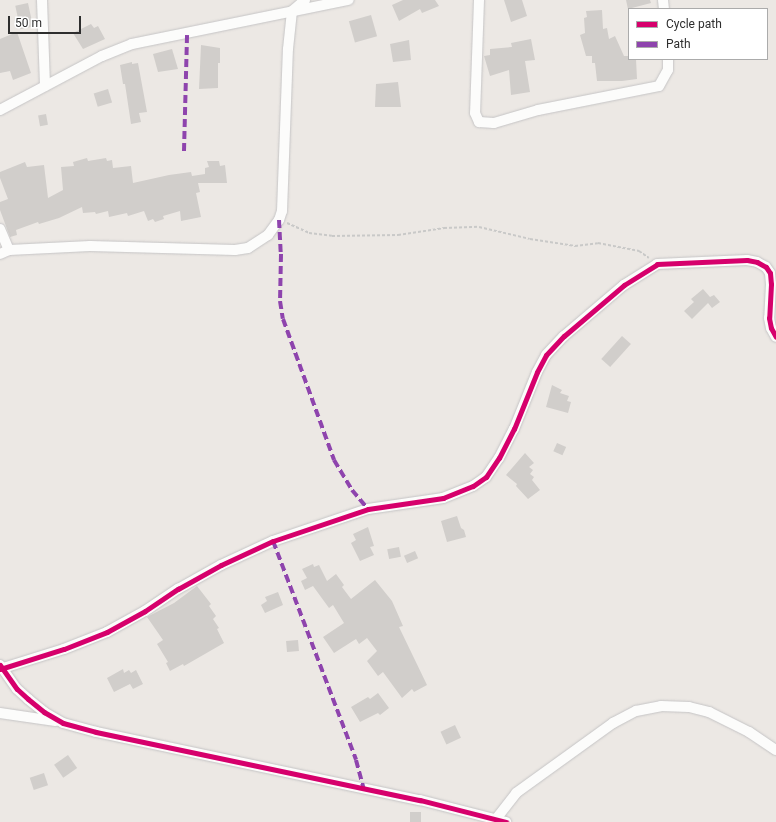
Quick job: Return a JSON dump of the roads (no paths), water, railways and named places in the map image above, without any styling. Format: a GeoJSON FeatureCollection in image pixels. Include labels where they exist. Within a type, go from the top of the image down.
{"type":"FeatureCollection","features":[{"type":"Feature","properties":{"kind":"street"},"geometry":{"type":"LineString","coordinates":[[42,0],[45,86]]}},
{"type":"Feature","properties":{"kind":"street"},"geometry":{"type":"LineString","coordinates":[[0,254],[9,250],[90,246],[235,250],[248,248],[257,244],[268,235],[279,220],[283,197],[288,49],[292,11],[306,0]]}},
{"type":"Feature","properties":{"kind":"street"},"geometry":{"type":"LineString","coordinates":[[0,110],[102,56],[132,44],[349,0]]}},
{"type":"Feature","properties":{"kind":"street"},"geometry":{"type":"LineString","coordinates":[[479,0],[475,113],[479,122],[494,123],[538,110],[660,86],[668,70],[668,60]]}},
{"type":"Feature","properties":{"kind":"street"},"geometry":{"type":"LineString","coordinates":[[0,229],[9,250]]}},
{"type":"Feature","properties":{"kind":"street"},"geometry":{"type":"LineString","coordinates":[[63,723],[44,712],[28,699],[17,689],[1,667],[64,649],[107,632],[221,565],[274,541],[368,509],[443,498],[473,486],[486,477],[500,458],[514,429],[537,372],[546,355],[564,336],[624,284],[657,264],[747,260],[757,262],[766,267],[770,273],[771,284],[769,318],[771,328],[776,337]]}},
{"type":"Feature","properties":{"kind":"street"},"geometry":{"type":"LineString","coordinates":[[0,713],[63,723],[104,734],[420,800],[498,821],[516,793],[612,723],[636,711],[661,706],[689,707],[709,712],[749,732],[776,750]]}}]}
